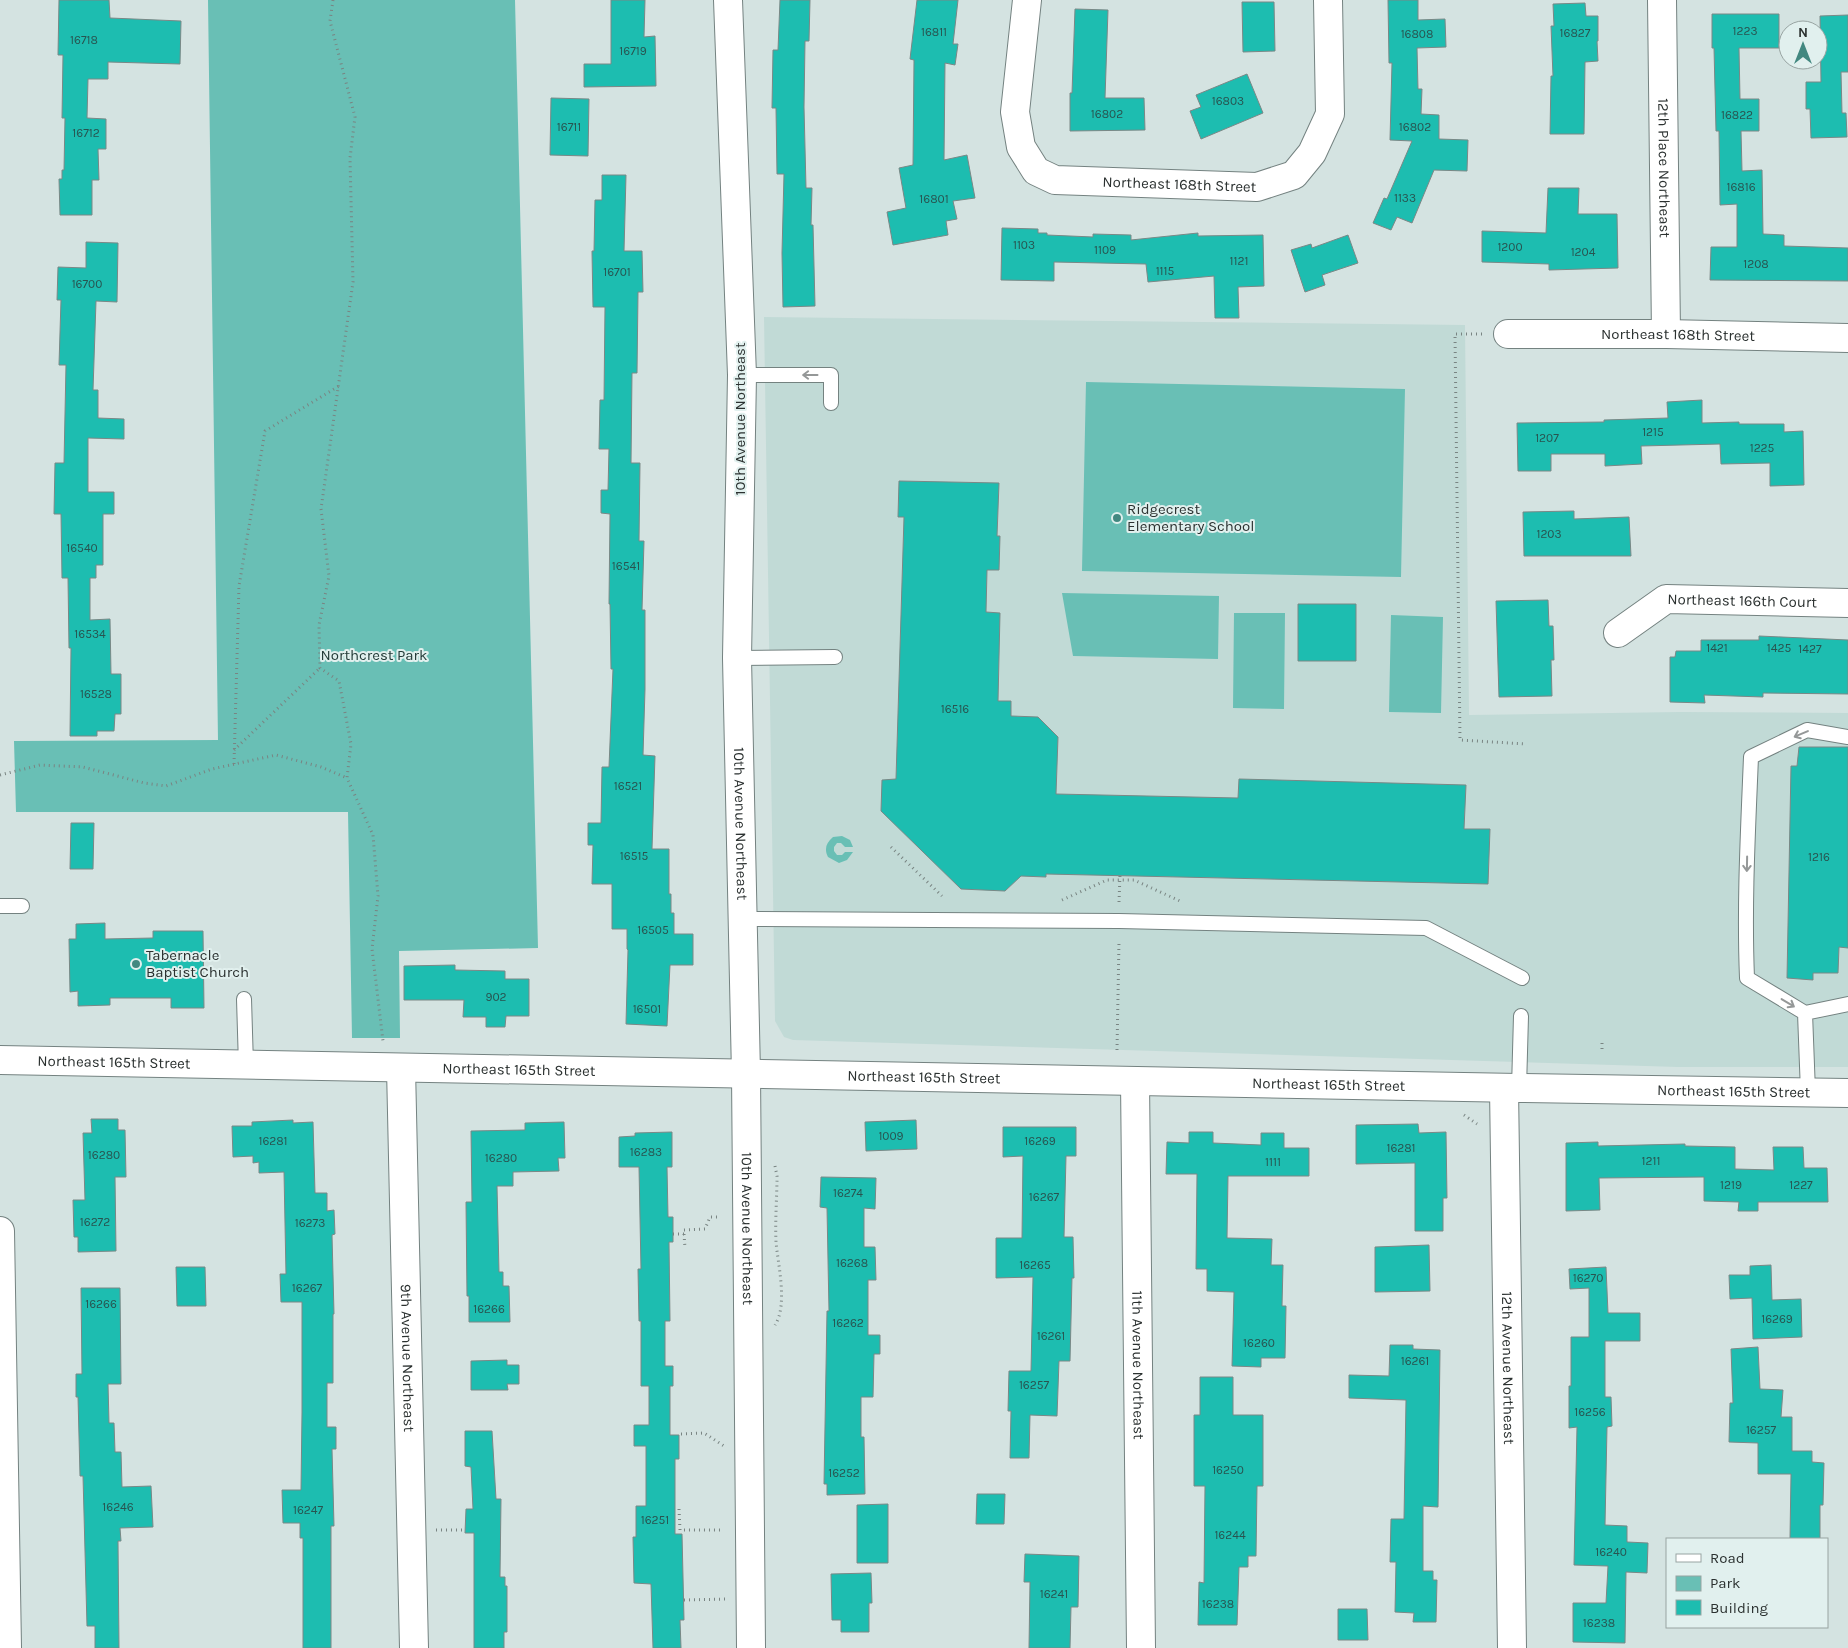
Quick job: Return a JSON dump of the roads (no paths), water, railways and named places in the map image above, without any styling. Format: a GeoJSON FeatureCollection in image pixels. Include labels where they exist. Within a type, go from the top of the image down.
{"type":"FeatureCollection","features":[{"type":"Feature","properties":{"kind":"street","name":"10th Avenue Northeast"},"geometry":{"type":"LineString","coordinates":[[728,0],[742,375],[737,658],[746,1074],[751,1648]]}},
{"type":"Feature","properties":{"kind":"street","name":"Northeast 168th Street"},"geometry":{"type":"LineString","coordinates":[[1027,0],[1015,112],[1021,147],[1036,171],[1054,180],[1257,187],[1294,176],[1312,153],[1330,114],[1328,0]]}},
{"type":"Feature","properties":{"kind":"street","name":"12th Place Northeast"},"geometry":{"type":"LineString","coordinates":[[1662,0],[1666,334]]}},
{"type":"Feature","properties":{"kind":"street","name":"Northeast 168th Street"},"geometry":{"type":"LineString","coordinates":[[1508,334],[1666,334],[1848,338]]}},
{"type":"Feature","properties":{"kind":"street","name":"Northeast 166th Court"},"geometry":{"type":"LineString","coordinates":[[1618,633],[1666,599],[1848,603]]}},
{"type":"Feature","properties":{"kind":"street","name":"Northeast 165th Street"},"geometry":{"type":"LineString","coordinates":[[0,1060],[246,1065],[392,1058],[746,1074],[1848,1093]]}},
{"type":"Feature","properties":{"kind":"street","name":"9th Avenue Northeast"},"geometry":{"type":"LineString","coordinates":[[392,1058],[414,1648]]}},
{"type":"Feature","properties":{"kind":"street","name":"11th Avenue Northeast"},"geometry":{"type":"LineString","coordinates":[[1135,1081],[1141,1648]]}},
{"type":"Feature","properties":{"kind":"street","name":"12th Avenue Northeast"},"geometry":{"type":"LineString","coordinates":[[1512,1088],[1512,1648]]}},
{"type":"Feature","properties":{"kind":"street"},"geometry":{"type":"LineString","coordinates":[[0,1231],[7,1648]]}},
{"type":"Feature","properties":{"kind":"lane"},"geometry":{"type":"LineString","coordinates":[[742,375],[831,375],[831,403]]}},
{"type":"Feature","properties":{"kind":"lane"},"geometry":{"type":"LineString","coordinates":[[737,658],[835,657]]}},
{"type":"Feature","properties":{"kind":"lane"},"geometry":{"type":"LineString","coordinates":[[1848,737],[1807,730],[1750,757],[1747,833],[1747,978],[1805,1013],[1848,1004]]}},
{"type":"Feature","properties":{"kind":"lane"},"geometry":{"type":"LineString","coordinates":[[0,906],[22,906]]}},
{"type":"Feature","properties":{"kind":"lane"},"geometry":{"type":"LineString","coordinates":[[743,919],[1119,921],[1426,928],[1522,978]]}},
{"type":"Feature","properties":{"kind":"lane"},"geometry":{"type":"LineString","coordinates":[[244,999],[246,1065]]}},
{"type":"Feature","properties":{"kind":"lane"},"geometry":{"type":"LineString","coordinates":[[1805,1013],[1808,1092]]}},
{"type":"Feature","properties":{"kind":"lane"},"geometry":{"type":"LineString","coordinates":[[1512,1088],[1521,1016]]}},
{"type":"Feature","properties":{"kind":"place","name":"Ridgecrest Elementary School"},"geometry":{"type":"Point","coordinates":[1117,518]}},
{"type":"Feature","properties":{"kind":"place","name":"Tabernacle Baptist Church"},"geometry":{"type":"Point","coordinates":[136,964]}},
{"type":"Feature","properties":{"kind":"park label","name":"Northcrest Park"},"geometry":{"type":"Point","coordinates":[374,655]}}]}
